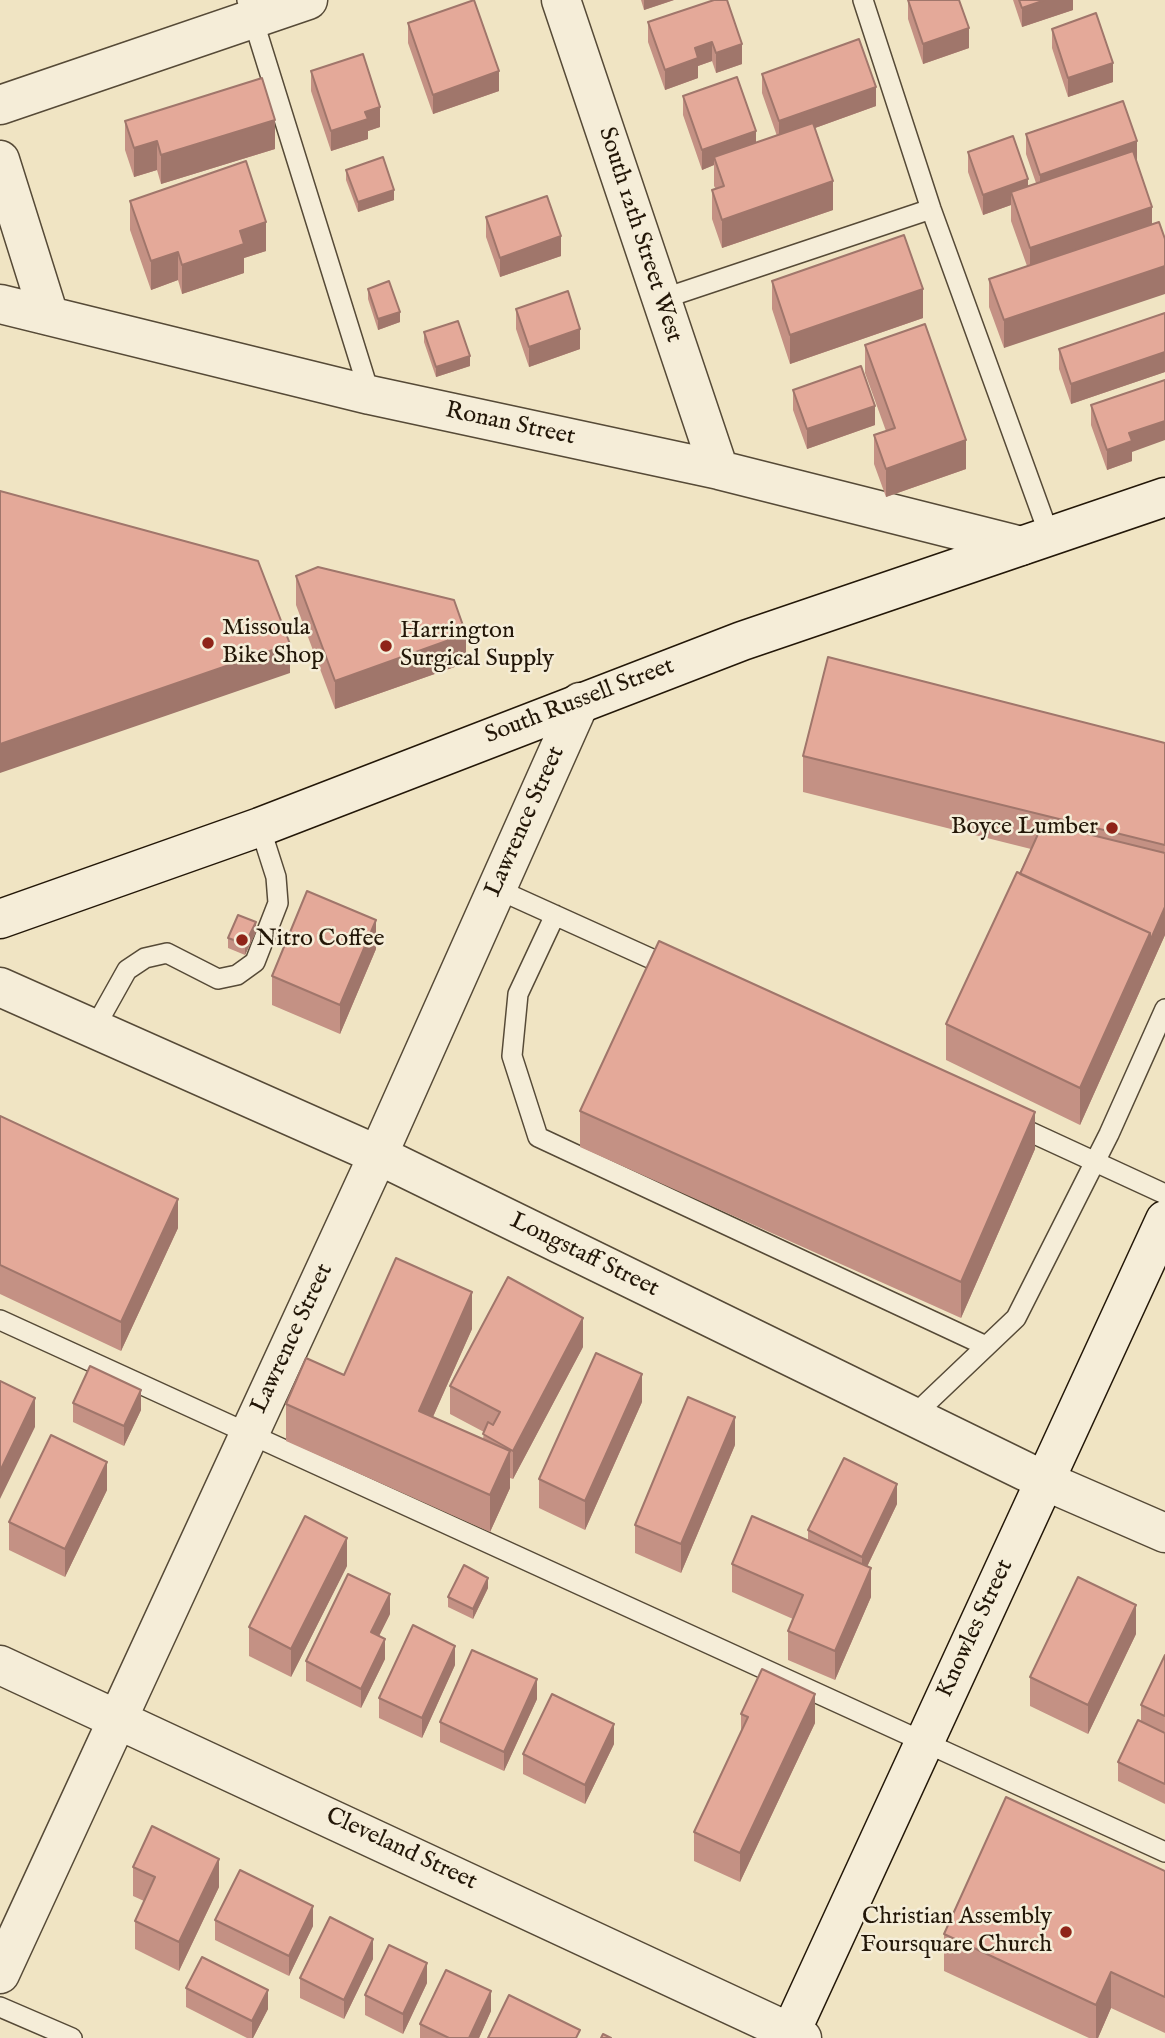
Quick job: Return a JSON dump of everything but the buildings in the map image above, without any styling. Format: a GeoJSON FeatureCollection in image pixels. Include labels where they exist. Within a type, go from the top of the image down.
{"type":"FeatureCollection","features":[{"type":"Feature","properties":{"kind":"street"},"geometry":{"type":"LineString","coordinates":[[0,105],[251,9],[308,0]]}},
{"type":"Feature","properties":{"kind":"street","name":"South 12th Street West"},"geometry":{"type":"LineString","coordinates":[[561,0],[659,300],[719,470]]}},
{"type":"Feature","properties":{"kind":"street"},"geometry":{"type":"LineString","coordinates":[[0,160],[49,316]]}},
{"type":"Feature","properties":{"kind":"street","name":"Ronan Street"},"geometry":{"type":"LineString","coordinates":[[0,304],[370,395],[1035,542]]}},
{"type":"Feature","properties":{"kind":"street","name":"South Russell Street"},"geometry":{"type":"LineString","coordinates":[[0,919],[260,827],[742,641],[1165,497]]}},
{"type":"Feature","properties":{"kind":"street","name":"Lawrence Street"},"geometry":{"type":"LineString","coordinates":[[0,1974],[378,1155],[580,702]]}},
{"type":"Feature","properties":{"kind":"street","name":"Longstaff Street"},"geometry":{"type":"LineString","coordinates":[[0,987],[378,1155],[1044,1480],[1165,1533]]}},
{"type":"Feature","properties":{"kind":"street","name":"Knowles Street"},"geometry":{"type":"LineString","coordinates":[[794,2036],[924,1742],[1165,1220]]}},
{"type":"Feature","properties":{"kind":"street","name":"Cleveland Street"},"geometry":{"type":"LineString","coordinates":[[0,1665],[120,1718],[794,2036]]}},
{"type":"Feature","properties":{"kind":"lane"},"geometry":{"type":"LineString","coordinates":[[863,0],[1035,542]]}},
{"type":"Feature","properties":{"kind":"lane"},"geometry":{"type":"LineString","coordinates":[[251,9],[370,395]]}},
{"type":"Feature","properties":{"kind":"lane"},"geometry":{"type":"LineString","coordinates":[[659,300],[931,209]]}},
{"type":"Feature","properties":{"kind":"lane"},"geometry":{"type":"LineString","coordinates":[[94,1029],[127,970],[145,958],[167,953],[218,979],[237,975],[255,962],[278,903],[276,877],[260,827]]}},
{"type":"Feature","properties":{"kind":"lane"},"geometry":{"type":"LineString","coordinates":[[497,888],[694,978]]}},
{"type":"Feature","properties":{"kind":"lane"},"geometry":{"type":"LineString","coordinates":[[555,915],[518,994],[512,1056],[538,1138],[986,1346]]}},
{"type":"Feature","properties":{"kind":"lane"},"geometry":{"type":"LineString","coordinates":[[913,1416],[1016,1318],[1095,1162],[1165,1009]]}},
{"type":"Feature","properties":{"kind":"lane"},"geometry":{"type":"LineString","coordinates":[[997,1117],[1165,1194]]}},
{"type":"Feature","properties":{"kind":"lane"},"geometry":{"type":"LineString","coordinates":[[0,1320],[1165,1852]]}},
{"type":"Feature","properties":{"kind":"lane"},"geometry":{"type":"LineString","coordinates":[[0,2007],[72,2038]]}},
{"type":"Feature","properties":{"kind":"place","name":"Missoula Bike Shop"},"geometry":{"type":"Point","coordinates":[208,643]}},
{"type":"Feature","properties":{"kind":"place","name":"Harrington Surgical Supply"},"geometry":{"type":"Point","coordinates":[386,646]}},
{"type":"Feature","properties":{"kind":"place","name":"Boyce Lumber"},"geometry":{"type":"Point","coordinates":[1112,828]}},
{"type":"Feature","properties":{"kind":"place","name":"Nitro Coffee"},"geometry":{"type":"Point","coordinates":[242,940]}},
{"type":"Feature","properties":{"kind":"place","name":"Christian Assembly Foursquare Church"},"geometry":{"type":"Point","coordinates":[1066,1932]}}]}
